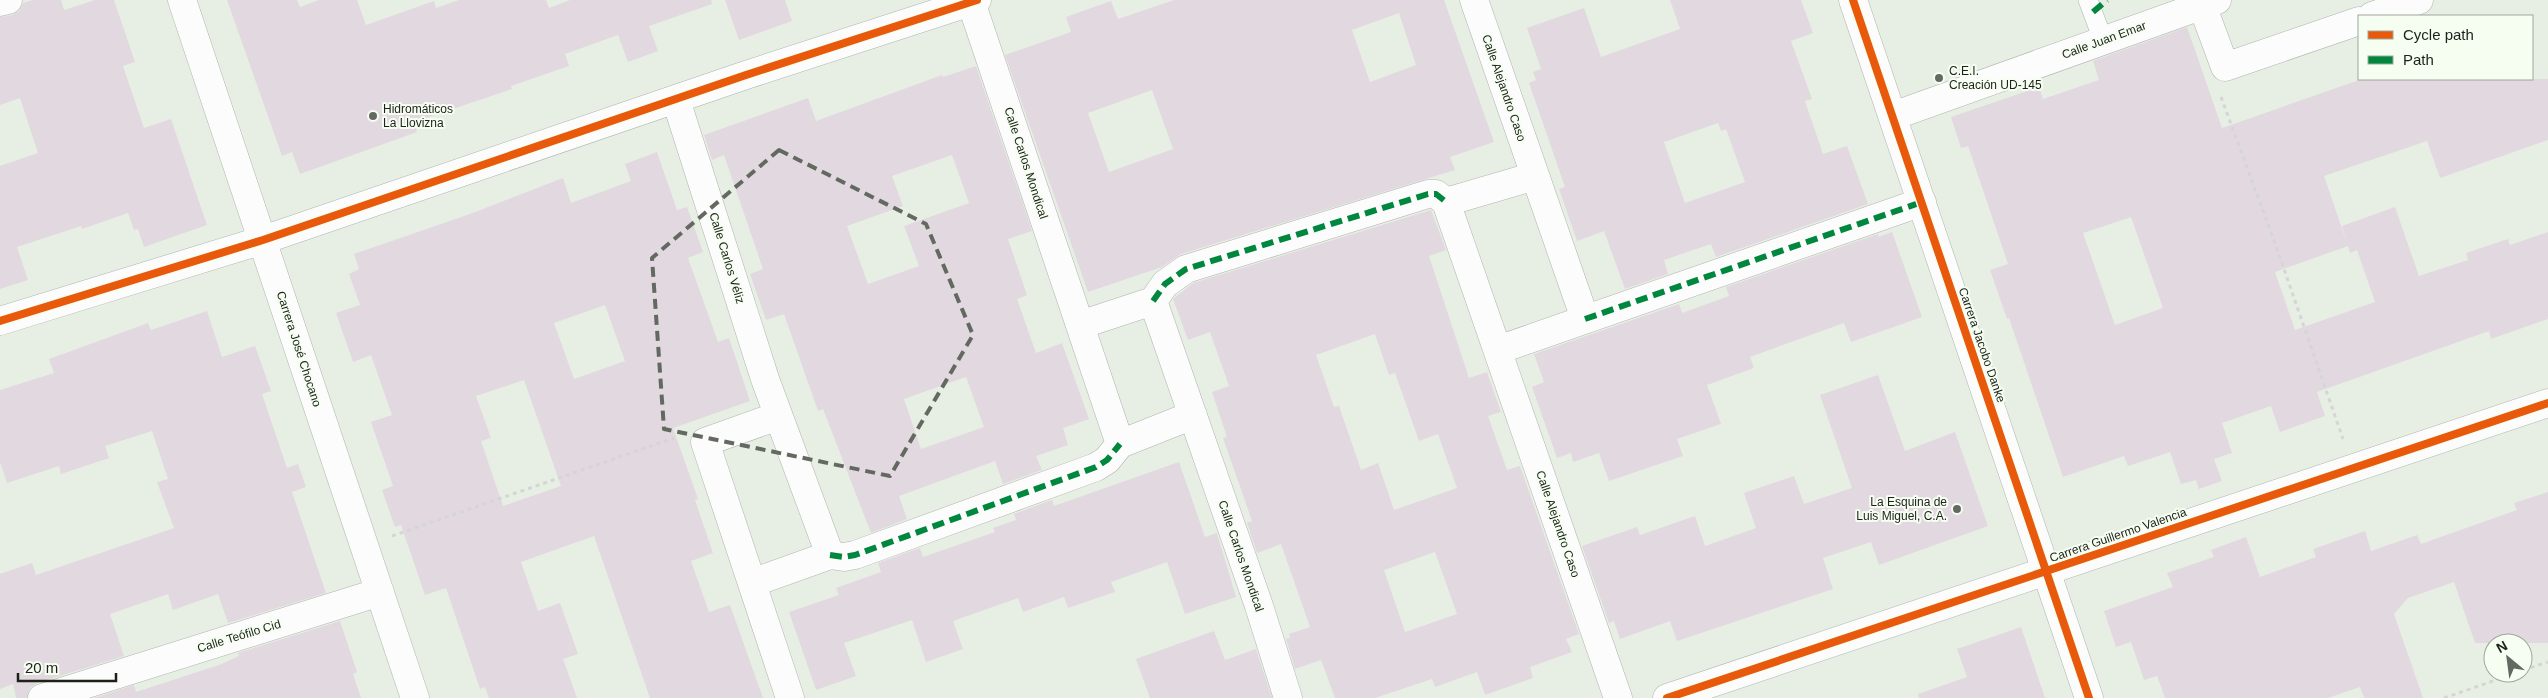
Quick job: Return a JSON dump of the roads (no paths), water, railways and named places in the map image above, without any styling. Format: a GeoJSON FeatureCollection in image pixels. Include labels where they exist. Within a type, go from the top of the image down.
{"type":"FeatureCollection","features":[{"type":"Feature","properties":{"kind":"street"},"geometry":{"type":"LineString","coordinates":[[0,2],[8,0]]}},
{"type":"Feature","properties":{"kind":"street","name":"Carrera José Chocano"},"geometry":{"type":"LineString","coordinates":[[182,0],[415,698]]}},
{"type":"Feature","properties":{"kind":"street","name":"Calle Alejandro Caso"},"geometry":{"type":"LineString","coordinates":[[1474,0],[1584,319]]}},
{"type":"Feature","properties":{"kind":"street","name":"Carrera Jacobo Danke"},"geometry":{"type":"LineString","coordinates":[[1853,0],[2089,698]]}},
{"type":"Feature","properties":{"kind":"street"},"geometry":{"type":"LineString","coordinates":[[2375,15],[2418,0]]}},
{"type":"Feature","properties":{"kind":"street"},"geometry":{"type":"LineString","coordinates":[[0,321],[263,240],[974,1]]}},
{"type":"Feature","properties":{"kind":"street","name":"Calle Carlos Mondical"},"geometry":{"type":"LineString","coordinates":[[974,1],[1120,444]]}},
{"type":"Feature","properties":{"kind":"street","name":"Calle Juan Emar"},"geometry":{"type":"LineString","coordinates":[[1893,116],[2209,3],[2224,67],[2358,21]]}},
{"type":"Feature","properties":{"kind":"street","name":"Calle Carlos Véliz"},"geometry":{"type":"LineString","coordinates":[[676,100],[778,416],[830,555]]}},
{"type":"Feature","properties":{"kind":"street"},"geometry":{"type":"LineString","coordinates":[[1080,325],[1153,301],[1168,280],[1186,269],[1428,194],[1436,194],[1446,202],[1535,176]]}},
{"type":"Feature","properties":{"kind":"street","name":"Calle Alejandro Caso"},"geometry":{"type":"LineString","coordinates":[[1446,202],[1618,698]]}},
{"type":"Feature","properties":{"kind":"street"},"geometry":{"type":"LineString","coordinates":[[1498,350],[1922,202]]}},
{"type":"Feature","properties":{"kind":"street","name":"Calle Carlos Mondical"},"geometry":{"type":"LineString","coordinates":[[1153,301],[1259,606],[1288,698]]}},
{"type":"Feature","properties":{"kind":"street","name":"Carrera Guillermo Valencia"},"geometry":{"type":"LineString","coordinates":[[1667,698],[2548,403]]}},
{"type":"Feature","properties":{"kind":"street"},"geometry":{"type":"LineString","coordinates":[[752,583],[830,555],[844,557],[855,555],[1096,467],[1107,460],[1120,444],[1193,415]]}},
{"type":"Feature","properties":{"kind":"street"},"geometry":{"type":"LineString","coordinates":[[778,416],[705,442],[790,698]]}},
{"type":"Feature","properties":{"kind":"street","name":"Calle Teófilo Cid"},"geometry":{"type":"LineString","coordinates":[[42,698],[380,592]]}},
{"type":"Feature","properties":{"kind":"lane"},"geometry":{"type":"LineString","coordinates":[[2088,0],[2103,40]]}},
{"type":"Feature","properties":{"kind":"place","name":"C.E.I. Creación UD-145"},"geometry":{"type":"Point","coordinates":[1939,78]}},
{"type":"Feature","properties":{"kind":"place","name":"Hidromáticos La Llovizna"},"geometry":{"type":"Point","coordinates":[373,116]}},
{"type":"Feature","properties":{"kind":"place","name":"La Esquina de Luis Miguel, C.A."},"geometry":{"type":"Point","coordinates":[1957,509]}}]}
